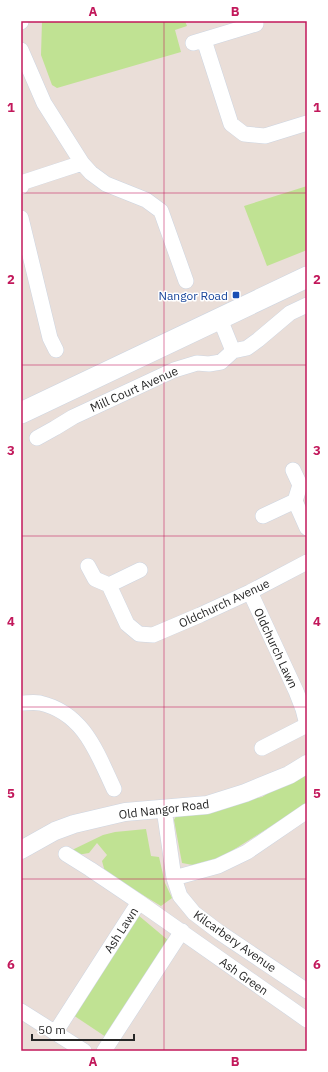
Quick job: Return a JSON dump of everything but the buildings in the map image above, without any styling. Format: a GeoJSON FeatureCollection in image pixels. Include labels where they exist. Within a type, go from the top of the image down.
{"type":"FeatureCollection","features":[{"type":"Feature","properties":{"kind":"main road"},"geometry":{"type":"LineString","coordinates":[[21,413],[307,277]]}},
{"type":"Feature","properties":{"kind":"street"},"geometry":{"type":"LineString","coordinates":[[256,24],[198,42],[231,124],[244,134],[265,136],[307,123]]}},
{"type":"Feature","properties":{"kind":"street"},"geometry":{"type":"LineString","coordinates":[[21,50],[44,103],[82,164],[106,184],[146,200],[161,211],[186,281]]}},
{"type":"Feature","properties":{"kind":"street"},"geometry":{"type":"LineString","coordinates":[[21,186],[24,182],[82,164]]}},
{"type":"Feature","properties":{"kind":"street"},"geometry":{"type":"LineString","coordinates":[[21,218],[50,338],[56,350]]}},
{"type":"Feature","properties":{"kind":"street","name":"Mill Court Avenue"},"geometry":{"type":"LineString","coordinates":[[37,438],[73,417],[173,371],[197,363],[210,364],[220,362],[233,351],[247,348],[290,313],[307,305]]}},
{"type":"Feature","properties":{"kind":"street"},"geometry":{"type":"LineString","coordinates":[[220,319],[233,351]]}},
{"type":"Feature","properties":{"kind":"street"},"geometry":{"type":"LineString","coordinates":[[293,470],[300,485],[295,501],[307,528]]}},
{"type":"Feature","properties":{"kind":"street"},"geometry":{"type":"LineString","coordinates":[[263,516],[295,501]]}},
{"type":"Feature","properties":{"kind":"street","name":"Oldchurch Avenue"},"geometry":{"type":"LineString","coordinates":[[109,585],[127,624],[139,634],[153,634],[200,615],[250,592],[307,562]]}},
{"type":"Feature","properties":{"kind":"street"},"geometry":{"type":"LineString","coordinates":[[88,566],[95,579],[109,585],[140,570]]}},
{"type":"Feature","properties":{"kind":"street","name":"Oldchurch Lawn"},"geometry":{"type":"LineString","coordinates":[[250,592],[296,690],[307,725],[262,748]]}},
{"type":"Feature","properties":{"kind":"street"},"geometry":{"type":"LineString","coordinates":[[21,704],[39,703],[61,712],[80,726],[92,744],[114,789]]}},
{"type":"Feature","properties":{"kind":"street","name":"Old Nangor Road"},"geometry":{"type":"LineString","coordinates":[[21,850],[55,831],[74,824],[125,812],[207,805],[245,793],[289,775],[307,764]]}},
{"type":"Feature","properties":{"kind":"street","name":"Kilcarbery Avenue"},"geometry":{"type":"LineString","coordinates":[[164,809],[174,878],[180,896],[194,913],[219,932],[307,991]]}},
{"type":"Feature","properties":{"kind":"street"},"geometry":{"type":"LineString","coordinates":[[174,878],[218,866],[247,852],[307,811]]}},
{"type":"Feature","properties":{"kind":"street","name":"Ash Lawn"},"geometry":{"type":"LineString","coordinates":[[55,1033],[139,902],[66,854]]}},
{"type":"Feature","properties":{"kind":"street","name":"Ash Green"},"geometry":{"type":"LineString","coordinates":[[139,902],[307,1020]]}},
{"type":"Feature","properties":{"kind":"street"},"geometry":{"type":"LineString","coordinates":[[104,1051],[182,931]]}},
{"type":"Feature","properties":{"kind":"street"},"geometry":{"type":"LineString","coordinates":[[21,1011],[84,1051]]}},
{"type":"Feature","properties":{"kind":"green space"},"geometry":{"type":"Polygon","coordinates":[[[42,21],[185,21],[187,26],[175,30],[181,52],[57,88],[52,85],[41,55],[42,21]]]}},
{"type":"Feature","properties":{"kind":"green space"},"geometry":{"type":"Polygon","coordinates":[[[307,186],[307,250],[267,266],[244,206],[307,186]]]}},
{"type":"Feature","properties":{"kind":"green space"},"geometry":{"type":"Polygon","coordinates":[[[307,769],[307,804],[222,857],[193,865],[182,863],[174,820],[176,816],[262,797],[307,769]]]}},
{"type":"Feature","properties":{"kind":"green space"},"geometry":{"type":"Polygon","coordinates":[[[146,829],[151,856],[159,857],[165,883],[172,898],[161,906],[105,872],[102,861],[107,855],[97,843],[89,853],[77,855],[72,850],[103,835],[115,832],[146,829]]]}},
{"type":"Feature","properties":{"kind":"green space"},"geometry":{"type":"Polygon","coordinates":[[[138,915],[169,941],[106,1037],[73,1015],[138,915]]]}},
{"type":"Feature","properties":{"kind":"place","name":"Nangor Road"},"geometry":{"type":"Point","coordinates":[236,295]}}]}
